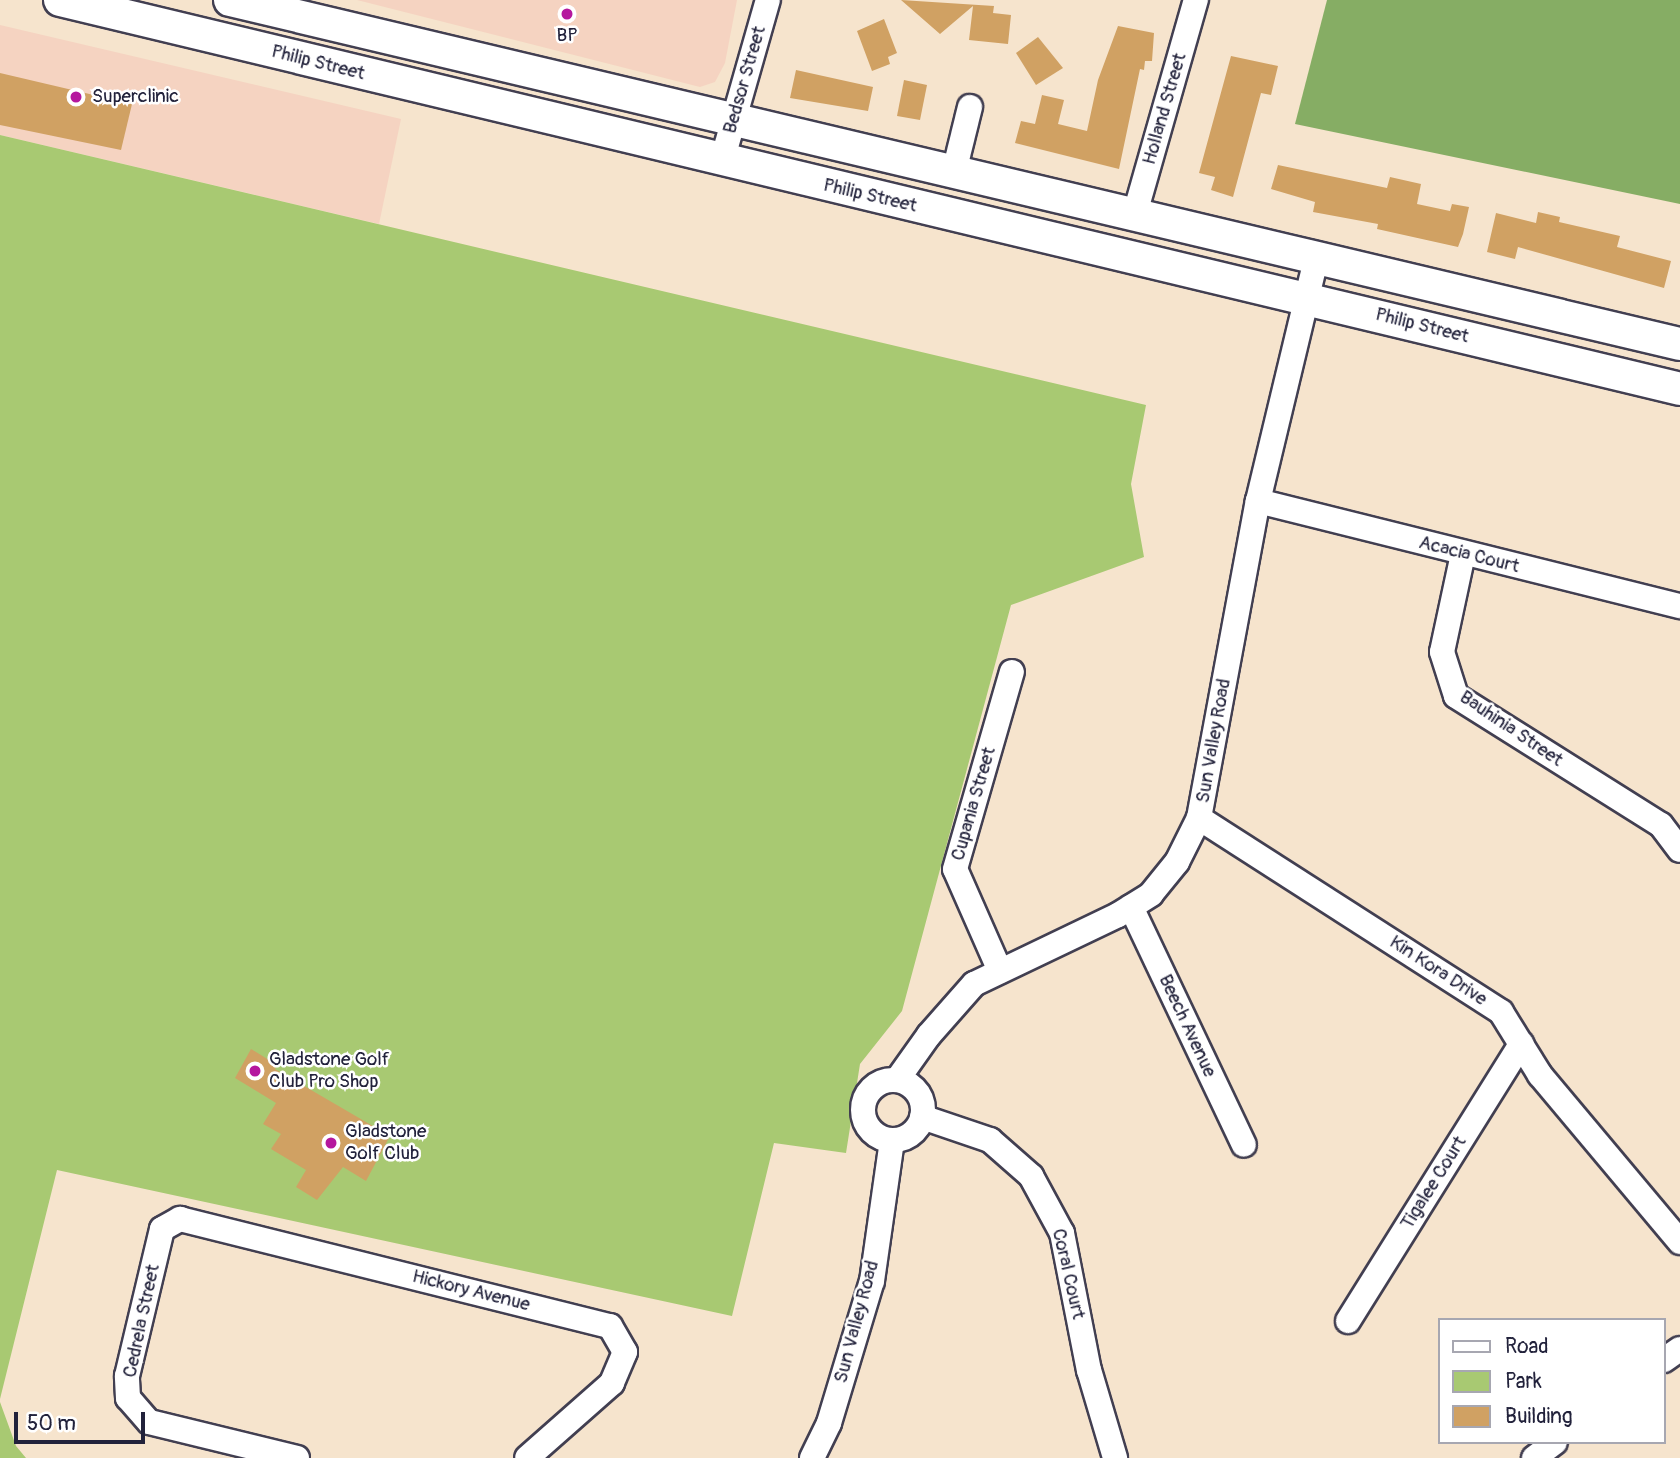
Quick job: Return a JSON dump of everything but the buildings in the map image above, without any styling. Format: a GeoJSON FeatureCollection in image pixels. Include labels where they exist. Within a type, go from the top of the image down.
{"type":"FeatureCollection","features":[{"type":"Feature","properties":{"kind":"main road","name":"Philip Street"},"geometry":{"type":"LineString","coordinates":[[60,0],[1680,389]]}},
{"type":"Feature","properties":{"kind":"main road","name":"Philip Street"},"geometry":{"type":"LineString","coordinates":[[230,0],[1315,260],[1680,344]]}},
{"type":"Feature","properties":{"kind":"street","name":"Bedsor Street"},"geometry":{"type":"LineString","coordinates":[[722,161],[768,0]]}},
{"type":"Feature","properties":{"kind":"street","name":"Holland Street"},"geometry":{"type":"LineString","coordinates":[[1134,217],[1196,0]]}},
{"type":"Feature","properties":{"kind":"street"},"geometry":{"type":"LineString","coordinates":[[954,172],[970,107]]}},
{"type":"Feature","properties":{"kind":"street","name":"Sun Valley Road"},"geometry":{"type":"LineString","coordinates":[[897,1080],[929,1035],[974,984],[1130,907],[1151,894],[1177,862],[1199,818],[1258,501],[1315,260]]}},
{"type":"Feature","properties":{"kind":"street","name":"Acacia Court"},"geometry":{"type":"LineString","coordinates":[[1258,501],[1680,606]]}},
{"type":"Feature","properties":{"kind":"street","name":"Bauhinia Street"},"geometry":{"type":"LineString","coordinates":[[1463,554],[1442,652],[1456,696],[1661,825],[1680,849]]}},
{"type":"Feature","properties":{"kind":"street","name":"Cupania Street"},"geometry":{"type":"LineString","coordinates":[[1000,971],[955,869],[1012,672]]}},
{"type":"Feature","properties":{"kind":"street","name":"Kin Kora Drive"},"geometry":{"type":"LineString","coordinates":[[1199,818],[1501,1012],[1540,1075],[1680,1242]]}},
{"type":"Feature","properties":{"kind":"street","name":"Beech Avenue"},"geometry":{"type":"LineString","coordinates":[[1130,907],[1244,1145]]}},
{"type":"Feature","properties":{"kind":"street","name":"Tigalee Court"},"geometry":{"type":"LineString","coordinates":[[1348,1321],[1521,1044]]}},
{"type":"Feature","properties":{"kind":"street"},"geometry":{"type":"LineString","coordinates":[[897,1080],[918,1093],[922,1117],[911,1134],[892,1140],[871,1131],[863,1109],[871,1090],[897,1080]]}},
{"type":"Feature","properties":{"kind":"street","name":"Coral Court"},"geometry":{"type":"LineString","coordinates":[[922,1117],[990,1140],[1031,1176],[1062,1233],[1089,1370],[1115,1458]]}},
{"type":"Feature","properties":{"kind":"street","name":"Sun Valley Road"},"geometry":{"type":"LineString","coordinates":[[812,1458],[829,1423],[872,1281],[892,1140]]}},
{"type":"Feature","properties":{"kind":"street","name":"Hickory Avenue"},"geometry":{"type":"LineString","coordinates":[[162,1229],[180,1219],[610,1326],[625,1352],[612,1383],[527,1458]]}},
{"type":"Feature","properties":{"kind":"street","name":"Cedrela Street"},"geometry":{"type":"LineString","coordinates":[[162,1229],[127,1376],[128,1398],[149,1422],[297,1458]]}},
{"type":"Feature","properties":{"kind":"street"},"geometry":{"type":"LineString","coordinates":[[1534,1458],[1552,1444]]}},
{"type":"Feature","properties":{"kind":"shaded area"},"geometry":{"type":"Polygon","coordinates":[[[357,0],[737,0],[725,63],[715,82],[700,87],[357,0]]]}},
{"type":"Feature","properties":{"kind":"shaded area"},"geometry":{"type":"Polygon","coordinates":[[[0,25],[401,119],[379,224],[0,135],[0,25]]]}},
{"type":"Feature","properties":{"kind":"green space"},"geometry":{"type":"Polygon","coordinates":[[[1327,0],[1680,0],[1680,204],[1295,124],[1327,0]]]}},
{"type":"Feature","properties":{"kind":"green space"},"geometry":{"type":"Polygon","coordinates":[[[0,135],[1146,405],[1131,484],[1144,557],[1011,605],[902,1011],[860,1064],[846,1153],[774,1143],[732,1316],[57,1170],[0,1399],[0,135]]]}},
{"type":"Feature","properties":{"kind":"green space"},"geometry":{"type":"Polygon","coordinates":[[[0,1402],[16,1446],[26,1458],[0,1458],[0,1402]]]}},
{"type":"Feature","properties":{"kind":"place","name":"BP"},"geometry":{"type":"Point","coordinates":[567,14]}},
{"type":"Feature","properties":{"kind":"place","name":"Superclinic"},"geometry":{"type":"Point","coordinates":[76,97]}},
{"type":"Feature","properties":{"kind":"place","name":"Gladstone Golf Club Pro Shop"},"geometry":{"type":"Point","coordinates":[255,1071]}},
{"type":"Feature","properties":{"kind":"place","name":"Gladstone Golf Club"},"geometry":{"type":"Point","coordinates":[331,1143]}}]}
